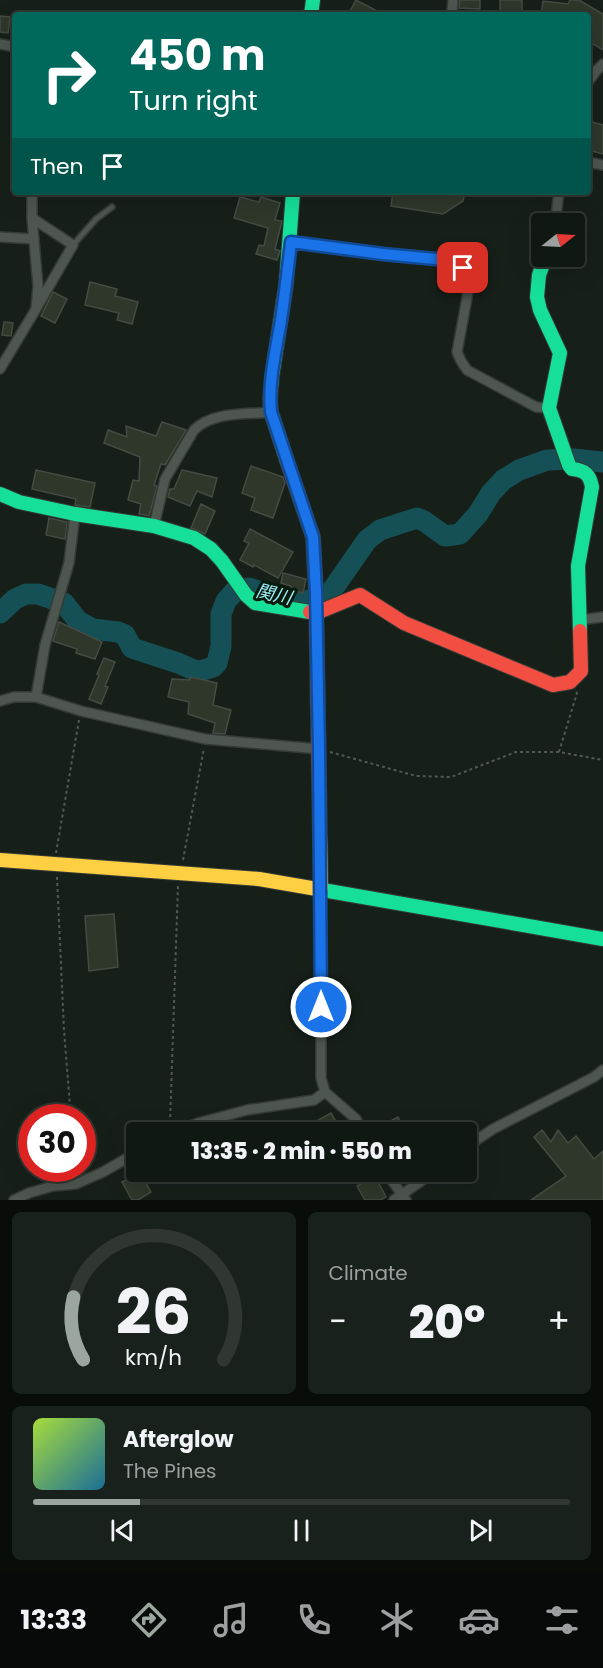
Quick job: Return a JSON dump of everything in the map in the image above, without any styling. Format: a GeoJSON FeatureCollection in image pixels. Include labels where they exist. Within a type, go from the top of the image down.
{"type":"FeatureCollection","features":[{"type":"Feature","properties":{"kind":"street"},"geometry":{"type":"LineString","coordinates":[[591,78],[603,64]]}},
{"type":"Feature","properties":{"kind":"street"},"geometry":{"type":"LineString","coordinates":[[32,195],[38,286],[36,309]]}},
{"type":"Feature","properties":{"kind":"street"},"geometry":{"type":"LineString","coordinates":[[293,195],[291,242],[281,319],[271,371],[270,398],[271,412],[313,537],[319,749],[321,1078],[325,1092],[358,1122]]}},
{"type":"Feature","properties":{"kind":"street"},"geometry":{"type":"LineString","coordinates":[[557,213],[560,195]]}},
{"type":"Feature","properties":{"kind":"street"},"geometry":{"type":"LineString","coordinates":[[0,369],[73,245],[32,218]]}},
{"type":"Feature","properties":{"kind":"street"},"geometry":{"type":"LineString","coordinates":[[0,237],[34,239]]}},
{"type":"Feature","properties":{"kind":"street"},"geometry":{"type":"LineString","coordinates":[[291,242],[456,261],[468,277],[470,287],[457,352],[466,370],[536,407],[549,408]]}},
{"type":"Feature","properties":{"kind":"street"},"geometry":{"type":"LineString","coordinates":[[0,494],[19,502],[75,514],[154,526],[194,538],[211,549],[255,603],[316,604],[360,595],[404,623],[543,681],[554,685],[570,682],[581,671],[578,566],[592,487],[591,478],[587,472],[572,469],[549,408],[560,354],[540,310],[537,297],[542,267]]}},
{"type":"Feature","properties":{"kind":"street"},"geometry":{"type":"LineString","coordinates":[[154,526],[165,479],[199,425],[211,418],[271,412]]}},
{"type":"Feature","properties":{"kind":"street"},"geometry":{"type":"LineString","coordinates":[[36,697],[45,645],[69,562],[75,514]]}},
{"type":"Feature","properties":{"kind":"street"},"geometry":{"type":"LineString","coordinates":[[579,620],[603,617]]}},
{"type":"Feature","properties":{"kind":"street"},"geometry":{"type":"LineString","coordinates":[[0,701],[14,697],[36,697],[81,711],[205,739],[319,749]]}},
{"type":"Feature","properties":{"kind":"street"},"geometry":{"type":"LineString","coordinates":[[0,860],[260,879],[603,939]]}},
{"type":"Feature","properties":{"kind":"street"},"geometry":{"type":"LineString","coordinates":[[477,1140],[493,1129],[594,1077],[603,1070]]}},
{"type":"Feature","properties":{"kind":"street"},"geometry":{"type":"LineString","coordinates":[[202,1122],[247,1110],[314,1100],[325,1092]]}},
{"type":"Feature","properties":{"kind":"street"},"geometry":{"type":"LineString","coordinates":[[14,1200],[53,1186],[75,1184],[104,1172],[126,1159]]}},
{"type":"Feature","properties":{"kind":"street"},"geometry":{"type":"LineString","coordinates":[[391,1182],[400,1198],[420,1182]]}},
{"type":"Feature","properties":{"kind":"lane"},"geometry":{"type":"LineString","coordinates":[[73,245],[96,219],[112,207]]}},
{"type":"Feature","properties":{"kind":"path"},"geometry":{"type":"LineString","coordinates":[[559,752],[577,693],[570,682]]}},
{"type":"Feature","properties":{"kind":"path"},"geometry":{"type":"LineString","coordinates":[[69,1104],[56,863],[81,711]]}},
{"type":"Feature","properties":{"kind":"path"},"geometry":{"type":"LineString","coordinates":[[172,1122],[178,882],[205,739]]}},
{"type":"Feature","properties":{"kind":"path"},"geometry":{"type":"LineString","coordinates":[[319,749],[416,776],[451,777],[516,752],[559,752],[603,760]]}},
{"type":"Feature","properties":{"kind":"building"},"geometry":{"type":"Polygon","coordinates":[[[356,0],[379,12],[350,12],[356,0]]]}},
{"type":"Feature","properties":{"kind":"building"},"geometry":{"type":"Polygon","coordinates":[[[460,0],[480,0],[480,9],[459,8],[460,0]]]}},
{"type":"Feature","properties":{"kind":"building"},"geometry":{"type":"Polygon","coordinates":[[[500,0],[522,0],[522,12],[500,12],[500,0]]]}},
{"type":"Feature","properties":{"kind":"building"},"geometry":{"type":"Polygon","coordinates":[[[570,0],[579,0],[603,14],[603,50],[591,43],[591,12],[541,12],[543,1],[568,4],[570,0]]]}},
{"type":"Feature","properties":{"kind":"building"},"geometry":{"type":"Polygon","coordinates":[[[0,16],[10,17],[8,33],[0,32],[0,16]]]}},
{"type":"Feature","properties":{"kind":"building"},"geometry":{"type":"Polygon","coordinates":[[[591,122],[603,125],[603,154],[591,151],[591,122]]]}},
{"type":"Feature","properties":{"kind":"building"},"geometry":{"type":"Polygon","coordinates":[[[393,195],[464,195],[463,201],[443,214],[391,206],[393,195]]]}},
{"type":"Feature","properties":{"kind":"building"},"geometry":{"type":"Polygon","coordinates":[[[240,197],[259,202],[261,197],[280,203],[275,220],[282,221],[275,249],[280,251],[277,260],[256,254],[259,245],[264,246],[268,228],[234,218],[240,197]]]}},
{"type":"Feature","properties":{"kind":"building"},"geometry":{"type":"Polygon","coordinates":[[[90,282],[117,289],[115,296],[138,302],[132,324],[117,320],[119,313],[85,305],[90,282]]]}},
{"type":"Feature","properties":{"kind":"building"},"geometry":{"type":"Polygon","coordinates":[[[53,292],[67,299],[55,323],[41,316],[53,292]]]}},
{"type":"Feature","properties":{"kind":"building"},"geometry":{"type":"Polygon","coordinates":[[[4,322],[13,323],[11,336],[2,335],[4,322]]]}},
{"type":"Feature","properties":{"kind":"building"},"geometry":{"type":"Polygon","coordinates":[[[162,422],[186,430],[165,465],[161,464],[154,485],[157,486],[149,516],[139,514],[141,504],[128,500],[133,480],[139,481],[140,457],[104,443],[108,430],[127,437],[126,426],[156,436],[162,422]]]}},
{"type":"Feature","properties":{"kind":"building"},"geometry":{"type":"Polygon","coordinates":[[[251,466],[283,477],[285,483],[273,518],[251,510],[255,498],[242,493],[251,466]]]}},
{"type":"Feature","properties":{"kind":"building"},"geometry":{"type":"Polygon","coordinates":[[[36,470],[95,483],[90,507],[75,505],[76,499],[32,489],[36,470]]]}},
{"type":"Feature","properties":{"kind":"building"},"geometry":{"type":"Polygon","coordinates":[[[182,470],[217,478],[212,497],[197,491],[190,506],[168,497],[170,489],[174,489],[182,470]]]}},
{"type":"Feature","properties":{"kind":"building"},"geometry":{"type":"Polygon","coordinates":[[[201,504],[215,511],[205,534],[191,528],[201,504]]]}},
{"type":"Feature","properties":{"kind":"building"},"geometry":{"type":"Polygon","coordinates":[[[49,518],[67,522],[65,539],[46,535],[49,518]]]}},
{"type":"Feature","properties":{"kind":"building"},"geometry":{"type":"Polygon","coordinates":[[[250,529],[293,552],[278,578],[240,560],[249,543],[244,541],[250,529]]]}},
{"type":"Feature","properties":{"kind":"building"},"geometry":{"type":"Polygon","coordinates":[[[283,573],[306,579],[303,593],[292,590],[291,586],[281,583],[283,573]]]}},
{"type":"Feature","properties":{"kind":"building"},"geometry":{"type":"Polygon","coordinates":[[[59,622],[102,642],[95,659],[76,653],[77,649],[53,641],[59,622]]]}},
{"type":"Feature","properties":{"kind":"building"},"geometry":{"type":"Polygon","coordinates":[[[104,658],[115,662],[105,686],[108,687],[101,704],[89,699],[104,658]]]}},
{"type":"Feature","properties":{"kind":"building"},"geometry":{"type":"Polygon","coordinates":[[[191,677],[217,683],[213,705],[231,710],[225,734],[213,733],[215,723],[188,714],[189,702],[168,697],[172,679],[190,680],[191,677]]]}},
{"type":"Feature","properties":{"kind":"building"},"geometry":{"type":"Polygon","coordinates":[[[114,914],[118,967],[89,971],[85,916],[114,914]]]}},
{"type":"Feature","properties":{"kind":"building"},"geometry":{"type":"Polygon","coordinates":[[[331,1113],[336,1122],[315,1122],[331,1113]]]}},
{"type":"Feature","properties":{"kind":"building"},"geometry":{"type":"Polygon","coordinates":[[[398,1117],[401,1122],[389,1122],[398,1117]]]}},
{"type":"Feature","properties":{"kind":"building"},"geometry":{"type":"Polygon","coordinates":[[[542,1130],[551,1142],[558,1130],[568,1143],[576,1136],[594,1159],[603,1151],[603,1200],[531,1200],[566,1176],[534,1137],[542,1130]]]}},
{"type":"Feature","properties":{"kind":"building"},"geometry":{"type":"Polygon","coordinates":[[[126,1180],[126,1182],[146,1182],[151,1192],[138,1200],[132,1200],[122,1182],[126,1180]]]}},
{"type":"Feature","properties":{"kind":"building"},"geometry":{"type":"Polygon","coordinates":[[[364,1182],[378,1182],[386,1197],[380,1200],[365,1200],[357,1186],[364,1182]]]}},
{"type":"Feature","properties":{"kind":"waterway","name":"関川"},"geometry":{"type":"LineString","coordinates":[[0,613],[15,599],[26,594],[38,594],[64,603],[78,621],[93,629],[125,635],[132,648],[200,671],[213,667],[217,663],[221,646],[221,614],[226,601],[234,592],[249,588],[272,596],[303,601],[326,599],[367,540],[380,530],[417,518],[445,536],[460,534],[478,514],[491,493],[503,480],[519,470],[547,460],[574,459],[603,462]]}},
{"type":"Feature","properties":{"kind":"traffic: fast"},"geometry":{"type":"LineString","coordinates":[[311,12],[313,0]]}},
{"type":"Feature","properties":{"kind":"traffic: fast"},"geometry":{"type":"LineString","coordinates":[[287,461],[271,412],[270,400],[286,285],[293,195]]}},
{"type":"Feature","properties":{"kind":"traffic: fast"},"geometry":{"type":"LineString","coordinates":[[542,267],[537,297],[540,310],[560,353],[549,408],[569,465],[572,469],[586,474],[592,487],[578,566],[580,631]]}},
{"type":"Feature","properties":{"kind":"traffic: fast"},"geometry":{"type":"LineString","coordinates":[[0,494],[19,502],[75,514],[154,526],[194,538],[211,549],[246,595],[255,603],[310,612]]}},
{"type":"Feature","properties":{"kind":"traffic: fast"},"geometry":{"type":"LineString","coordinates":[[317,889],[603,939]]}},
{"type":"Feature","properties":{"kind":"traffic: slow"},"geometry":{"type":"LineString","coordinates":[[319,781],[321,888]]}},
{"type":"Feature","properties":{"kind":"traffic: slow"},"geometry":{"type":"LineString","coordinates":[[0,860],[259,879],[317,889]]}},
{"type":"Feature","properties":{"kind":"traffic: jam"},"geometry":{"type":"LineString","coordinates":[[287,461],[313,537],[319,781]]}},
{"type":"Feature","properties":{"kind":"traffic: jam"},"geometry":{"type":"LineString","coordinates":[[310,612],[316,613],[360,595],[404,623],[553,685],[570,682],[581,671],[580,631]]}},
{"type":"Feature","properties":{"kind":"route"},"geometry":{"type":"LineString","coordinates":[[321,1007],[319,749],[313,537],[271,412],[270,398],[271,371],[281,319],[291,242],[456,261],[463,268]]}}]}
